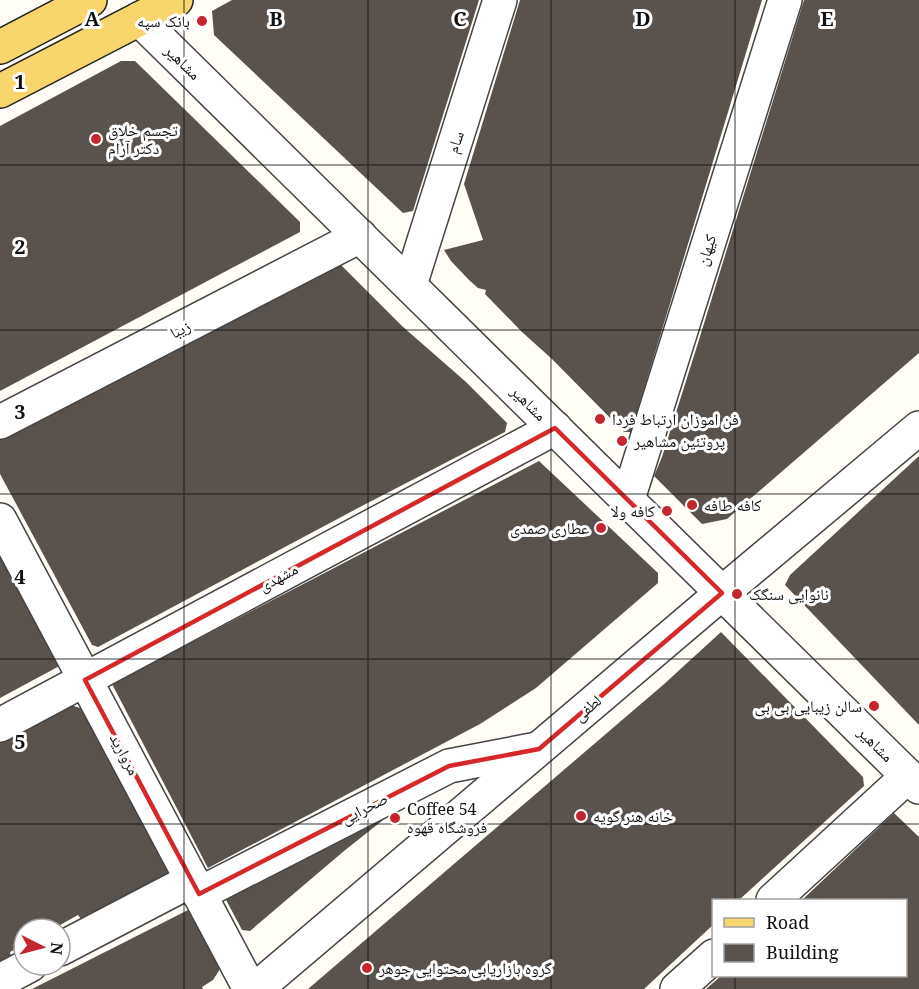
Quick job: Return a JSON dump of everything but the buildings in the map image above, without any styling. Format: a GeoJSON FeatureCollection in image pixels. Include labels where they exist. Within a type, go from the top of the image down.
{"type":"FeatureCollection","features":[{"type":"Feature","properties":{"kind":"main road"},"geometry":{"type":"LineString","coordinates":[[0,47],[90,0]]}},
{"type":"Feature","properties":{"kind":"main road"},"geometry":{"type":"LineString","coordinates":[[0,92],[176,0]]}},
{"type":"Feature","properties":{"kind":"street","name":"سام"},"geometry":{"type":"LineString","coordinates":[[410,285],[500,0]]}},
{"type":"Feature","properties":{"kind":"street","name":"کیهان"},"geometry":{"type":"LineString","coordinates":[[628,499],[785,0]]}},
{"type":"Feature","properties":{"kind":"street","name":"مشاهیر"},"geometry":{"type":"LineString","coordinates":[[140,19],[914,781]]}},
{"type":"Feature","properties":{"kind":"street","name":"زیبا"},"geometry":{"type":"LineString","coordinates":[[0,422],[360,236]]}},
{"type":"Feature","properties":{"kind":"street","name":"مشهدی"},"geometry":{"type":"LineString","coordinates":[[0,725],[555,428]]}},
{"type":"Feature","properties":{"kind":"street","name":"لطفی"},"geometry":{"type":"LineString","coordinates":[[256,989],[919,428]]}},
{"type":"Feature","properties":{"kind":"street","name":"مروارید"},"geometry":{"type":"LineString","coordinates":[[0,520],[250,989]]}},
{"type":"Feature","properties":{"kind":"street","name":"صحرایی"},"geometry":{"type":"LineString","coordinates":[[72,944],[449,766],[539,749]]}},
{"type":"Feature","properties":{"kind":"street"},"geometry":{"type":"LineString","coordinates":[[774,899],[914,781]]}},
{"type":"Feature","properties":{"kind":"street"},"geometry":{"type":"LineString","coordinates":[[677,989],[712,958]]}},
{"type":"Feature","properties":{"kind":"highlighted area"},"geometry":{"type":"Polygon","coordinates":[[[555,428],[722,593],[539,749],[449,766],[199,894],[85,680],[555,428]]]}},
{"type":"Feature","properties":{"kind":"place","name":"بانک سپه"},"geometry":{"type":"Point","coordinates":[202,21]}},
{"type":"Feature","properties":{"kind":"place","name":"تجسم خلاق دکتر آرام"},"geometry":{"type":"Point","coordinates":[96,139]}},
{"type":"Feature","properties":{"kind":"place","name":"فن اموزان ارتباط فردا"},"geometry":{"type":"Point","coordinates":[600,419]}},
{"type":"Feature","properties":{"kind":"place","name":"پروتئین مشاهیر"},"geometry":{"type":"Point","coordinates":[622,441]}},
{"type":"Feature","properties":{"kind":"place","name":"کافه طافه"},"geometry":{"type":"Point","coordinates":[692,505]}},
{"type":"Feature","properties":{"kind":"place","name":"کافه ولا"},"geometry":{"type":"Point","coordinates":[667,511]}},
{"type":"Feature","properties":{"kind":"place","name":"عطاری صمدی"},"geometry":{"type":"Point","coordinates":[601,528]}},
{"type":"Feature","properties":{"kind":"place","name":"نانوایی سنگک"},"geometry":{"type":"Point","coordinates":[737,594]}},
{"type":"Feature","properties":{"kind":"place","name":"سالن زیبایی بی بی"},"geometry":{"type":"Point","coordinates":[874,706]}},
{"type":"Feature","properties":{"kind":"place","name":"خانه هنر گویه"},"geometry":{"type":"Point","coordinates":[581,816]}},
{"type":"Feature","properties":{"kind":"place","name":"Coffee 54 فروشگاه قهوه"},"geometry":{"type":"Point","coordinates":[395,818]}},
{"type":"Feature","properties":{"kind":"place","name":"گروه بازاریابی محتوایی جوهر"},"geometry":{"type":"Point","coordinates":[367,968]}}]}
